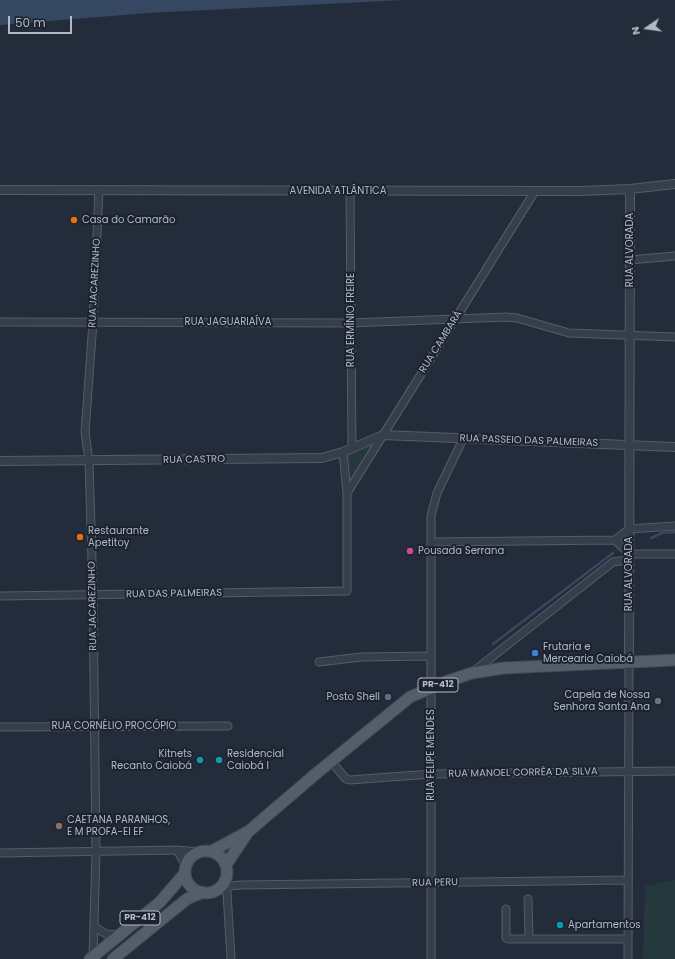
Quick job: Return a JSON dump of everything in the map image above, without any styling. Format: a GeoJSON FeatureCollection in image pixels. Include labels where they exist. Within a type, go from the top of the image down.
{"type":"FeatureCollection","features":[{"type":"Feature","properties":{"kind":"main road","name":"PR-412"},"geometry":{"type":"LineString","coordinates":[[92,958],[118,935],[160,902],[186,870],[193,855],[199,852],[212,851],[249,831],[331,761],[410,697],[472,673],[504,668],[675,660]]}},
{"type":"Feature","properties":{"kind":"main road","name":"PR-412"},"geometry":{"type":"LineString","coordinates":[[113,959],[187,899],[203,892],[214,891],[224,879],[249,831]]}},
{"type":"Feature","properties":{"kind":"main road"},"geometry":{"type":"LineString","coordinates":[[212,851],[218,854],[224,879]]}},
{"type":"Feature","properties":{"kind":"main road"},"geometry":{"type":"LineString","coordinates":[[186,870],[191,886],[203,892]]}},
{"type":"Feature","properties":{"kind":"street","name":"AVENIDA ATLÂNTICA"},"geometry":{"type":"LineString","coordinates":[[0,190],[535,191],[630,189],[675,184]]}},
{"type":"Feature","properties":{"kind":"street","name":"RUA ALVORADA"},"geometry":{"type":"LineString","coordinates":[[628,959],[630,189]]}},
{"type":"Feature","properties":{"kind":"street","name":"RUA JACAREZINHO"},"geometry":{"type":"LineString","coordinates":[[92,958],[95,927],[96,852],[93,595],[89,461],[85,432],[93,322],[99,190]]}},
{"type":"Feature","properties":{"kind":"street","name":"RUA ERMÍNIO FREIRE"},"geometry":{"type":"LineString","coordinates":[[350,191],[352,449]]}},
{"type":"Feature","properties":{"kind":"street","name":"RUA CAMBARÁ"},"geometry":{"type":"LineString","coordinates":[[347,493],[535,191]]}},
{"type":"Feature","properties":{"kind":"street"},"geometry":{"type":"LineString","coordinates":[[630,260],[675,256]]}},
{"type":"Feature","properties":{"kind":"street","name":"RUA JAGUARIAÍVA"},"geometry":{"type":"LineString","coordinates":[[0,322],[351,322],[456,317],[506,317],[518,318],[569,333],[675,337]]}},
{"type":"Feature","properties":{"kind":"street","name":"RUA PASSEIO DAS PALMEIRAS"},"geometry":{"type":"LineString","coordinates":[[383,435],[675,447]]}},
{"type":"Feature","properties":{"kind":"street","name":"RUA CASTRO"},"geometry":{"type":"LineString","coordinates":[[0,461],[310,459],[322,458],[343,452],[383,435]]}},
{"type":"Feature","properties":{"kind":"street","name":"RUA FELIPE MENDES"},"geometry":{"type":"LineString","coordinates":[[431,959],[431,542],[433,504],[463,438]]}},
{"type":"Feature","properties":{"kind":"street"},"geometry":{"type":"LineString","coordinates":[[343,452],[347,493]]}},
{"type":"Feature","properties":{"kind":"street","name":"RUA DAS PALMEIRAS"},"geometry":{"type":"LineString","coordinates":[[0,596],[348,591],[347,493]]}},
{"type":"Feature","properties":{"kind":"street"},"geometry":{"type":"LineString","coordinates":[[431,542],[615,540],[629,529],[675,526]]}},
{"type":"Feature","properties":{"kind":"street"},"geometry":{"type":"LineString","coordinates":[[615,540],[629,557]]}},
{"type":"Feature","properties":{"kind":"street"},"geometry":{"type":"LineString","coordinates":[[472,673],[613,562],[629,557],[675,554]]}},
{"type":"Feature","properties":{"kind":"street"},"geometry":{"type":"LineString","coordinates":[[319,662],[361,657],[431,656]]}},
{"type":"Feature","properties":{"kind":"street","name":"RUA CORNÉLIO PROCÓPIO"},"geometry":{"type":"LineString","coordinates":[[0,727],[228,726]]}},
{"type":"Feature","properties":{"kind":"street","name":"RUA MANOEL CORRÊA DA SILVA"},"geometry":{"type":"LineString","coordinates":[[331,761],[346,779],[350,780],[431,774],[675,771]]}},
{"type":"Feature","properties":{"kind":"street"},"geometry":{"type":"LineString","coordinates":[[177,850],[186,870]]}},
{"type":"Feature","properties":{"kind":"street"},"geometry":{"type":"LineString","coordinates":[[0,853],[177,850],[199,852]]}},
{"type":"Feature","properties":{"kind":"street"},"geometry":{"type":"LineString","coordinates":[[231,959],[228,898],[224,879],[234,881],[241,885]]}},
{"type":"Feature","properties":{"kind":"street","name":"RUA PERU"},"geometry":{"type":"LineString","coordinates":[[224,879],[241,885],[628,880]]}},
{"type":"Feature","properties":{"kind":"street"},"geometry":{"type":"LineString","coordinates":[[528,898],[529,939]]}},
{"type":"Feature","properties":{"kind":"street"},"geometry":{"type":"LineString","coordinates":[[506,909],[506,938],[511,940],[628,939]]}},
{"type":"Feature","properties":{"kind":"street"},"geometry":{"type":"LineString","coordinates":[[95,927],[106,934],[118,935]]}},
{"type":"Feature","properties":{"kind":"shaded area"},"geometry":{"type":"Polygon","coordinates":[[[373,444],[350,480],[347,455],[373,444]]]}},
{"type":"Feature","properties":{"kind":"shaded area"},"geometry":{"type":"Polygon","coordinates":[[[675,880],[675,959],[643,959],[645,886],[675,880]]]}},
{"type":"Feature","properties":{"kind":"water"},"geometry":{"type":"Polygon","coordinates":[[[0,0],[405,0],[148,13],[0,25],[0,0]]]}},
{"type":"Feature","properties":{"kind":"waterway"},"geometry":{"type":"LineString","coordinates":[[651,538],[662,533],[675,532]]}},
{"type":"Feature","properties":{"kind":"waterway"},"geometry":{"type":"LineString","coordinates":[[493,644],[613,553]]}},
{"type":"Feature","properties":{"kind":"place","name":"Casa do Camarão"},"geometry":{"type":"Point","coordinates":[74,220]}},
{"type":"Feature","properties":{"kind":"place","name":"Restaurante Apetitoy"},"geometry":{"type":"Point","coordinates":[80,537]}},
{"type":"Feature","properties":{"kind":"place","name":"Pousada Serrana"},"geometry":{"type":"Point","coordinates":[410,551]}},
{"type":"Feature","properties":{"kind":"place","name":"Frutaria e Mercearia Caiobá"},"geometry":{"type":"Point","coordinates":[535,653]}},
{"type":"Feature","properties":{"kind":"place","name":"Posto Shell"},"geometry":{"type":"Point","coordinates":[388,697]}},
{"type":"Feature","properties":{"kind":"place","name":"Capela de Nossa Senhora Santa Ana"},"geometry":{"type":"Point","coordinates":[658,701]}},
{"type":"Feature","properties":{"kind":"place","name":"Kitnets Recanto Caiobá"},"geometry":{"type":"Point","coordinates":[200,760]}},
{"type":"Feature","properties":{"kind":"place","name":"Residencial Caiobá I"},"geometry":{"type":"Point","coordinates":[219,760]}},
{"type":"Feature","properties":{"kind":"place","name":"CAETANA PARANHOS, E M PROFA-EI EF"},"geometry":{"type":"Point","coordinates":[59,826]}},
{"type":"Feature","properties":{"kind":"place","name":"Apartamentos"},"geometry":{"type":"Point","coordinates":[560,925]}}]}
